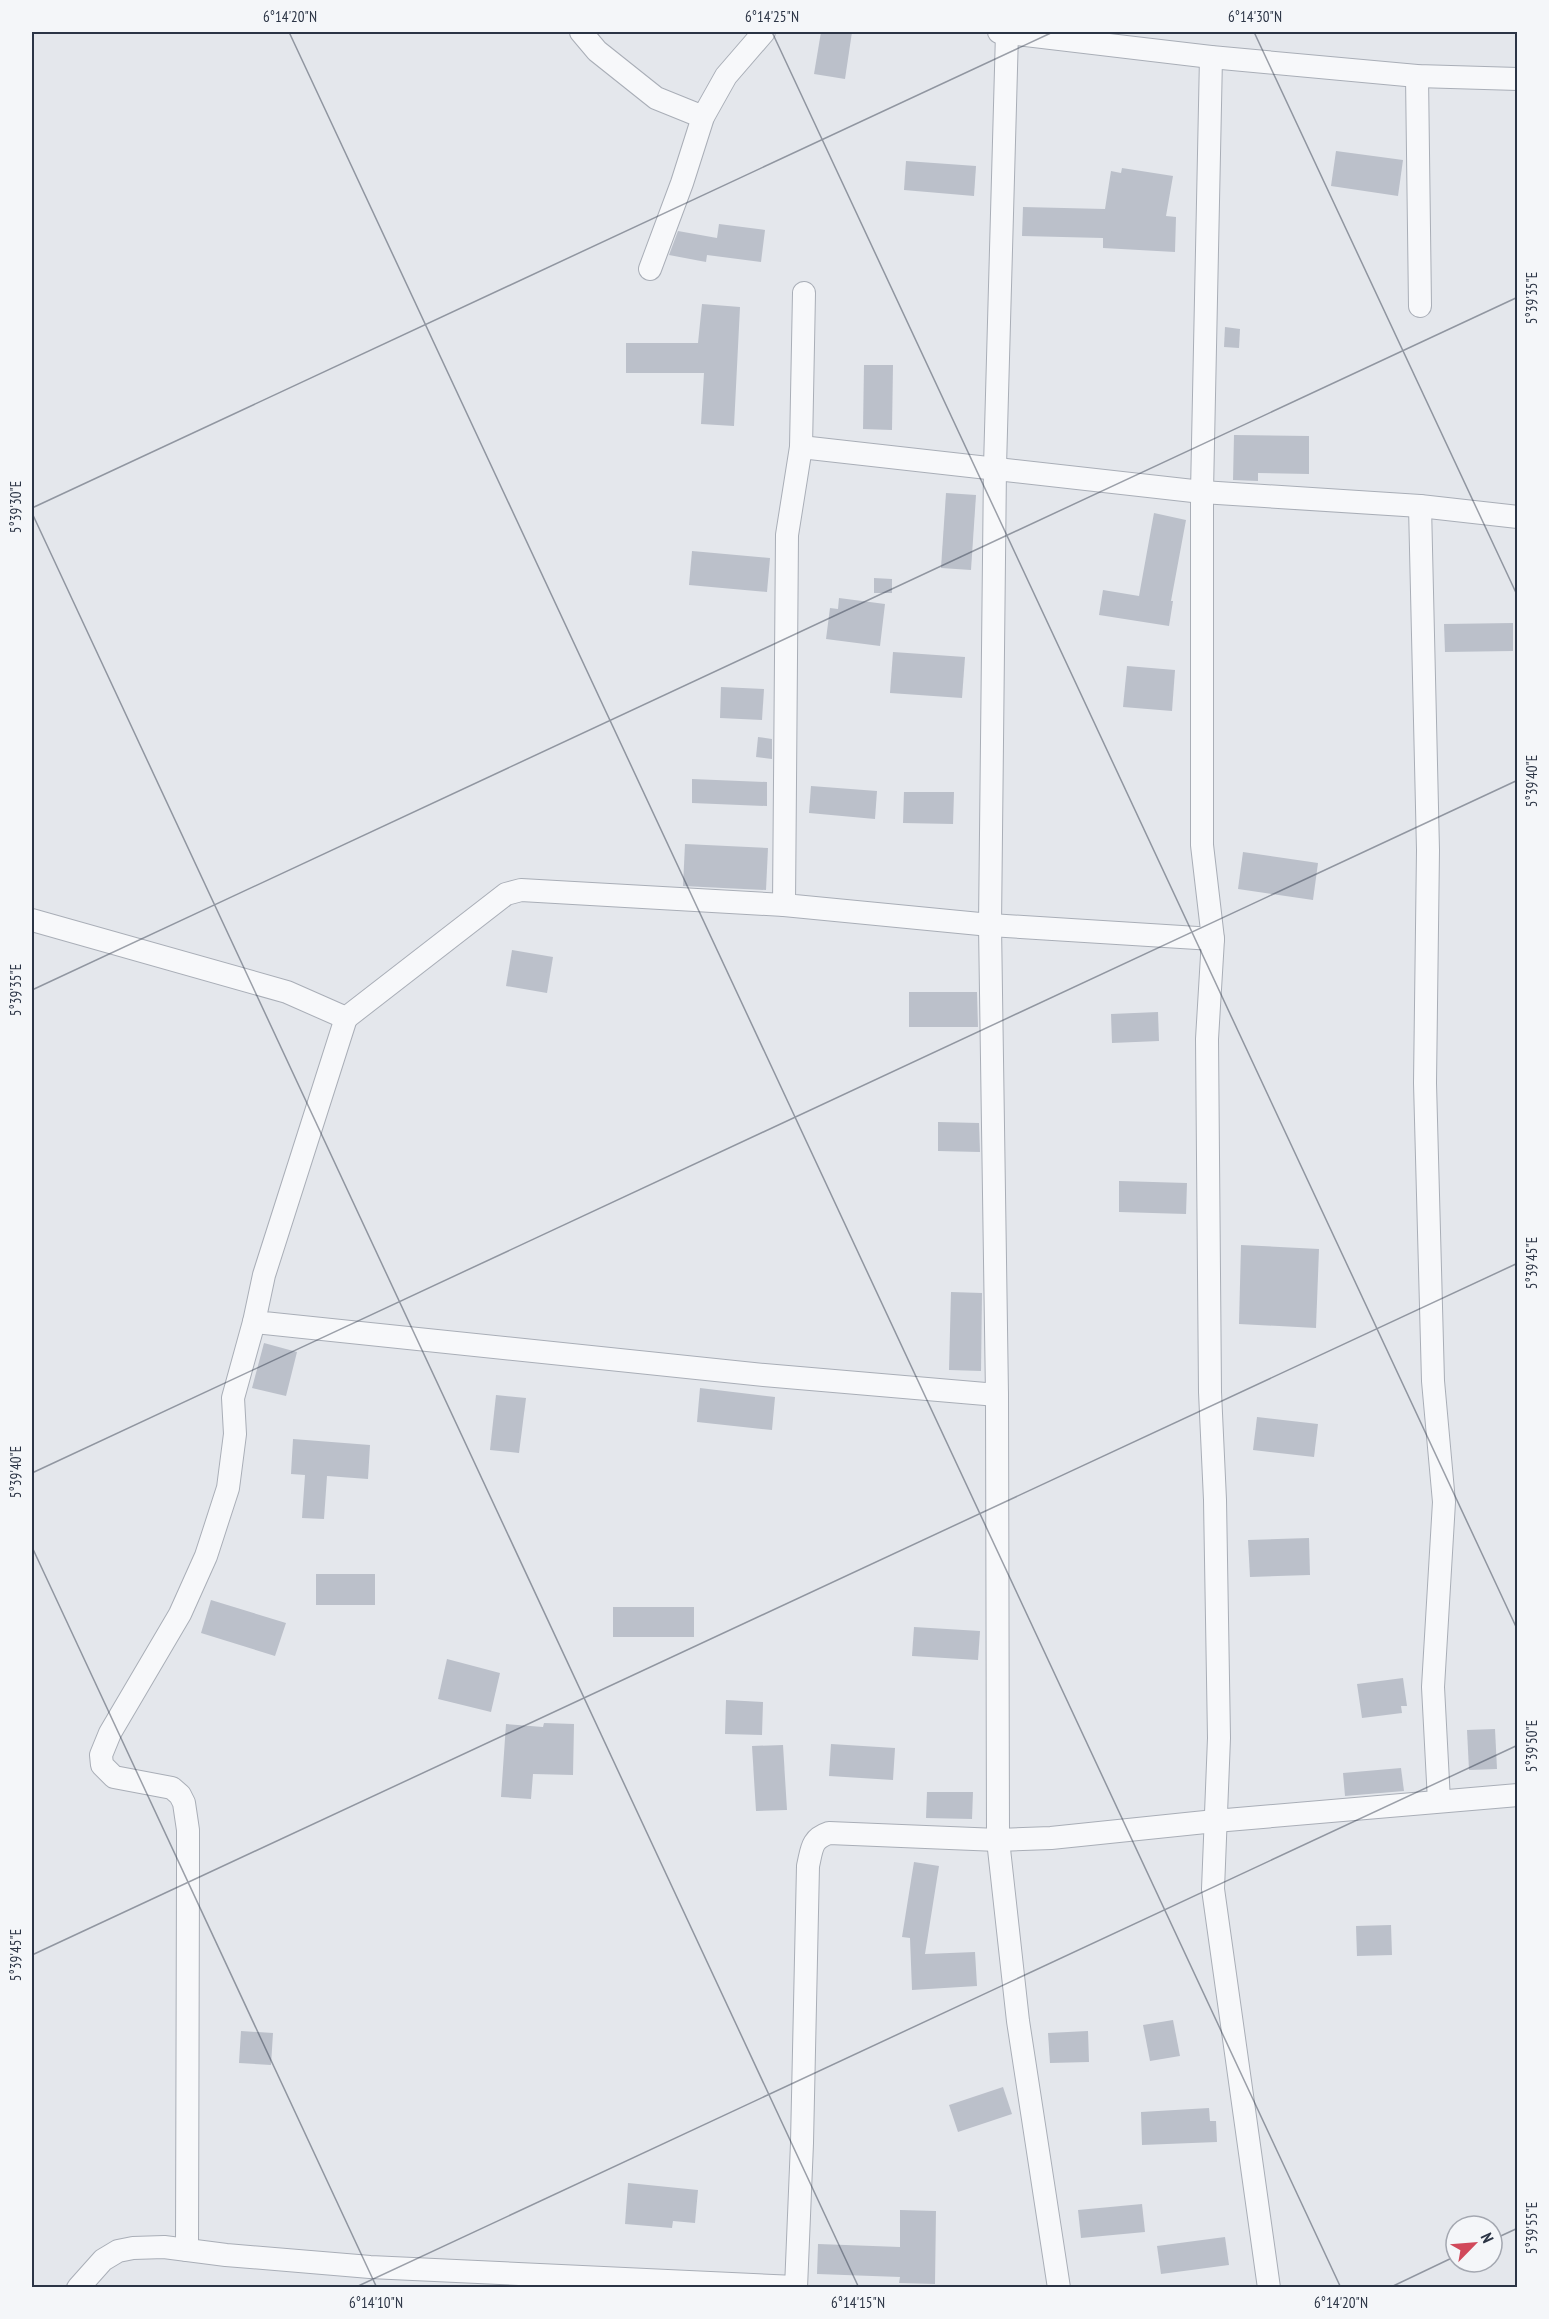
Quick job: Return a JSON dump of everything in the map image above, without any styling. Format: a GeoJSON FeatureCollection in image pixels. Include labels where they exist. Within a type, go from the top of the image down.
{"type":"FeatureCollection","features":[{"type":"Feature","properties":{"kind":"street"},"geometry":{"type":"LineString","coordinates":[[581,32],[597,51],[656,98],[704,117]]}},
{"type":"Feature","properties":{"kind":"street"},"geometry":{"type":"LineString","coordinates":[[650,269],[704,117],[726,76],[764,32]]}},
{"type":"Feature","properties":{"kind":"street"},"geometry":{"type":"LineString","coordinates":[[1059,2288],[1018,2021],[998,1840],[997,1395],[990,925],[1003,32],[1211,57],[1417,76],[1518,79]]}},
{"type":"Feature","properties":{"kind":"street"},"geometry":{"type":"LineString","coordinates":[[1211,57],[1202,492],[1202,845],[1214,939],[1207,1039],[1210,1392],[1215,1500],[1219,1738],[1213,1889],[1269,2288]]}},
{"type":"Feature","properties":{"kind":"street"},"geometry":{"type":"LineString","coordinates":[[1417,76],[1420,306]]}},
{"type":"Feature","properties":{"kind":"street"},"geometry":{"type":"LineString","coordinates":[[784,905],[786,535],[801,447],[804,293]]}},
{"type":"Feature","properties":{"kind":"street"},"geometry":{"type":"LineString","coordinates":[[801,447],[1202,492],[1420,506],[1518,517]]}},
{"type":"Feature","properties":{"kind":"street"},"geometry":{"type":"LineString","coordinates":[[1420,506],[1428,850],[1425,1083],[1433,1381],[1444,1502],[1433,1687],[1439,1801]]}},
{"type":"Feature","properties":{"kind":"street"},"geometry":{"type":"LineString","coordinates":[[187,2250],[188,1830],[184,1803],[180,1795],[172,1788],[114,1777],[102,1765],[101,1755],[110,1733],[180,1614],[206,1556],[228,1488],[235,1434],[233,1398],[264,1275],[346,1018],[506,894],[521,890],[784,905],[990,925],[1214,939]]}},
{"type":"Feature","properties":{"kind":"street"},"geometry":{"type":"LineString","coordinates":[[32,920],[287,992],[346,1018]]}},
{"type":"Feature","properties":{"kind":"street"},"geometry":{"type":"LineString","coordinates":[[254,1322],[764,1375],[997,1395]]}},
{"type":"Feature","properties":{"kind":"street"},"geometry":{"type":"LineString","coordinates":[[78,2288],[103,2260],[118,2252],[154,2247],[370,2267],[587,2283],[796,2287],[808,1866],[812,1846],[819,1836],[829,1833],[998,1840],[1051,1838],[1215,1821],[1518,1795]]}},
{"type":"Feature","properties":{"kind":"building"},"geometry":{"type":"Polygon","coordinates":[[[821,32],[852,32],[845,79],[814,74],[821,32]]]}},
{"type":"Feature","properties":{"kind":"building"},"geometry":{"type":"Polygon","coordinates":[[[1336,151],[1403,160],[1398,196],[1331,186],[1336,151]]]}},
{"type":"Feature","properties":{"kind":"building"},"geometry":{"type":"Polygon","coordinates":[[[906,161],[976,166],[974,196],[904,190],[906,161]]]}},
{"type":"Feature","properties":{"kind":"building"},"geometry":{"type":"Polygon","coordinates":[[[1122,168],[1173,176],[1166,216],[1176,217],[1175,252],[1103,248],[1103,238],[1022,236],[1023,207],[1105,209],[1111,171],[1121,173],[1122,168]]]}},
{"type":"Feature","properties":{"kind":"building"},"geometry":{"type":"Polygon","coordinates":[[[719,224],[765,230],[761,262],[707,255],[706,262],[669,255],[678,231],[717,238],[719,224]]]}},
{"type":"Feature","properties":{"kind":"building"},"geometry":{"type":"Polygon","coordinates":[[[702,304],[740,307],[734,426],[701,424],[704,373],[626,373],[626,343],[698,343],[702,304]]]}},
{"type":"Feature","properties":{"kind":"building"},"geometry":{"type":"Polygon","coordinates":[[[1225,327],[1240,329],[1239,348],[1224,347],[1225,327]]]}},
{"type":"Feature","properties":{"kind":"building"},"geometry":{"type":"Polygon","coordinates":[[[864,365],[893,365],[892,430],[863,429],[864,365]]]}},
{"type":"Feature","properties":{"kind":"building"},"geometry":{"type":"Polygon","coordinates":[[[1234,435],[1309,436],[1309,474],[1258,473],[1258,481],[1233,480],[1234,435]]]}},
{"type":"Feature","properties":{"kind":"building"},"geometry":{"type":"Polygon","coordinates":[[[946,493],[976,495],[971,570],[941,568],[946,493]]]}},
{"type":"Feature","properties":{"kind":"building"},"geometry":{"type":"Polygon","coordinates":[[[1154,513],[1186,520],[1171,601],[1173,601],[1169,626],[1099,615],[1103,590],[1139,596],[1154,513]]]}},
{"type":"Feature","properties":{"kind":"building"},"geometry":{"type":"Polygon","coordinates":[[[692,551],[770,558],[767,592],[689,585],[692,551]]]}},
{"type":"Feature","properties":{"kind":"building"},"geometry":{"type":"Polygon","coordinates":[[[874,578],[892,579],[892,593],[874,593],[874,578]]]}},
{"type":"Feature","properties":{"kind":"building"},"geometry":{"type":"Polygon","coordinates":[[[839,598],[885,604],[880,646],[826,639],[830,608],[838,609],[839,598]]]}},
{"type":"Feature","properties":{"kind":"building"},"geometry":{"type":"Polygon","coordinates":[[[1513,623],[1513,651],[1445,652],[1444,624],[1513,623]]]}},
{"type":"Feature","properties":{"kind":"building"},"geometry":{"type":"Polygon","coordinates":[[[893,652],[965,657],[962,698],[890,693],[893,652]]]}},
{"type":"Feature","properties":{"kind":"building"},"geometry":{"type":"Polygon","coordinates":[[[1127,666],[1175,670],[1172,711],[1123,707],[1127,666]]]}},
{"type":"Feature","properties":{"kind":"building"},"geometry":{"type":"Polygon","coordinates":[[[721,687],[764,689],[762,720],[720,718],[721,687]]]}},
{"type":"Feature","properties":{"kind":"building"},"geometry":{"type":"Polygon","coordinates":[[[758,737],[772,739],[772,759],[756,757],[758,737]]]}},
{"type":"Feature","properties":{"kind":"building"},"geometry":{"type":"Polygon","coordinates":[[[692,779],[767,782],[767,806],[692,803],[692,779]]]}},
{"type":"Feature","properties":{"kind":"building"},"geometry":{"type":"Polygon","coordinates":[[[811,786],[877,791],[875,819],[809,813],[811,786]]]}},
{"type":"Feature","properties":{"kind":"building"},"geometry":{"type":"Polygon","coordinates":[[[904,792],[954,792],[953,824],[903,823],[904,792]]]}},
{"type":"Feature","properties":{"kind":"building"},"geometry":{"type":"Polygon","coordinates":[[[685,844],[768,848],[766,890],[683,886],[685,844]]]}},
{"type":"Feature","properties":{"kind":"building"},"geometry":{"type":"Polygon","coordinates":[[[1243,852],[1318,863],[1313,900],[1238,889],[1243,852]]]}},
{"type":"Feature","properties":{"kind":"building"},"geometry":{"type":"Polygon","coordinates":[[[512,950],[553,957],[547,993],[506,986],[512,950]]]}},
{"type":"Feature","properties":{"kind":"building"},"geometry":{"type":"Polygon","coordinates":[[[909,992],[977,992],[978,1027],[909,1027],[909,992]]]}},
{"type":"Feature","properties":{"kind":"building"},"geometry":{"type":"Polygon","coordinates":[[[1158,1012],[1159,1041],[1112,1043],[1111,1014],[1158,1012]]]}},
{"type":"Feature","properties":{"kind":"building"},"geometry":{"type":"Polygon","coordinates":[[[938,1122],[979,1123],[980,1152],[938,1151],[938,1122]]]}},
{"type":"Feature","properties":{"kind":"building"},"geometry":{"type":"Polygon","coordinates":[[[1119,1181],[1187,1183],[1186,1214],[1119,1212],[1119,1181]]]}},
{"type":"Feature","properties":{"kind":"building"},"geometry":{"type":"Polygon","coordinates":[[[1241,1245],[1319,1249],[1316,1328],[1239,1324],[1241,1245]]]}},
{"type":"Feature","properties":{"kind":"building"},"geometry":{"type":"Polygon","coordinates":[[[951,1292],[982,1293],[981,1371],[949,1370],[951,1292]]]}},
{"type":"Feature","properties":{"kind":"building"},"geometry":{"type":"Polygon","coordinates":[[[264,1343],[297,1352],[286,1396],[252,1388],[264,1343]]]}},
{"type":"Feature","properties":{"kind":"building"},"geometry":{"type":"Polygon","coordinates":[[[700,1388],[775,1397],[772,1430],[697,1422],[700,1388]]]}},
{"type":"Feature","properties":{"kind":"building"},"geometry":{"type":"Polygon","coordinates":[[[496,1395],[526,1398],[519,1453],[490,1450],[496,1395]]]}},
{"type":"Feature","properties":{"kind":"building"},"geometry":{"type":"Polygon","coordinates":[[[1257,1417],[1318,1424],[1314,1457],[1253,1450],[1257,1417]]]}},
{"type":"Feature","properties":{"kind":"building"},"geometry":{"type":"Polygon","coordinates":[[[293,1439],[370,1445],[368,1479],[327,1476],[324,1519],[302,1518],[305,1475],[291,1474],[293,1439]]]}},
{"type":"Feature","properties":{"kind":"building"},"geometry":{"type":"Polygon","coordinates":[[[1309,1538],[1310,1575],[1250,1577],[1248,1540],[1309,1538]]]}},
{"type":"Feature","properties":{"kind":"building"},"geometry":{"type":"Polygon","coordinates":[[[316,1574],[375,1574],[375,1605],[316,1605],[316,1574]]]}},
{"type":"Feature","properties":{"kind":"building"},"geometry":{"type":"Polygon","coordinates":[[[211,1600],[286,1623],[275,1656],[201,1633],[211,1600]]]}},
{"type":"Feature","properties":{"kind":"building"},"geometry":{"type":"Polygon","coordinates":[[[613,1607],[694,1607],[694,1637],[613,1637],[613,1607]]]}},
{"type":"Feature","properties":{"kind":"building"},"geometry":{"type":"Polygon","coordinates":[[[914,1627],[980,1631],[978,1660],[912,1656],[914,1627]]]}},
{"type":"Feature","properties":{"kind":"building"},"geometry":{"type":"Polygon","coordinates":[[[447,1659],[500,1673],[491,1712],[438,1699],[447,1659]]]}},
{"type":"Feature","properties":{"kind":"building"},"geometry":{"type":"Polygon","coordinates":[[[1403,1678],[1407,1706],[1401,1706],[1402,1713],[1362,1718],[1357,1684],[1403,1678]]]}},
{"type":"Feature","properties":{"kind":"building"},"geometry":{"type":"Polygon","coordinates":[[[726,1700],[763,1702],[762,1735],[725,1734],[726,1700]]]}},
{"type":"Feature","properties":{"kind":"building"},"geometry":{"type":"Polygon","coordinates":[[[544,1723],[574,1724],[573,1775],[533,1774],[531,1799],[501,1797],[506,1724],[543,1727],[544,1723]]]}},
{"type":"Feature","properties":{"kind":"building"},"geometry":{"type":"Polygon","coordinates":[[[1495,1729],[1497,1769],[1469,1770],[1467,1730],[1495,1729]]]}},
{"type":"Feature","properties":{"kind":"building"},"geometry":{"type":"Polygon","coordinates":[[[831,1744],[895,1748],[893,1780],[829,1776],[831,1744]]]}},
{"type":"Feature","properties":{"kind":"building"},"geometry":{"type":"Polygon","coordinates":[[[783,1745],[787,1810],[756,1811],[752,1746],[783,1745]]]}},
{"type":"Feature","properties":{"kind":"building"},"geometry":{"type":"Polygon","coordinates":[[[1401,1768],[1404,1791],[1345,1796],[1343,1773],[1401,1768]]]}},
{"type":"Feature","properties":{"kind":"building"},"geometry":{"type":"Polygon","coordinates":[[[927,1792],[973,1792],[972,1819],[926,1818],[927,1792]]]}},
{"type":"Feature","properties":{"kind":"building"},"geometry":{"type":"Polygon","coordinates":[[[914,1862],[939,1866],[925,1954],[975,1952],[977,1986],[912,1990],[910,1938],[902,1937],[914,1862]]]}},
{"type":"Feature","properties":{"kind":"building"},"geometry":{"type":"Polygon","coordinates":[[[1391,1925],[1392,1955],[1357,1956],[1356,1926],[1391,1925]]]}},
{"type":"Feature","properties":{"kind":"building"},"geometry":{"type":"Polygon","coordinates":[[[1173,2020],[1180,2056],[1150,2061],[1143,2025],[1173,2020]]]}},
{"type":"Feature","properties":{"kind":"building"},"geometry":{"type":"Polygon","coordinates":[[[241,2031],[273,2033],[271,2065],[239,2063],[241,2031]]]}},
{"type":"Feature","properties":{"kind":"building"},"geometry":{"type":"Polygon","coordinates":[[[1088,2031],[1089,2062],[1050,2063],[1048,2033],[1088,2031]]]}},
{"type":"Feature","properties":{"kind":"building"},"geometry":{"type":"Polygon","coordinates":[[[1003,2087],[1012,2114],[958,2132],[949,2105],[1003,2087]]]}},
{"type":"Feature","properties":{"kind":"building"},"geometry":{"type":"Polygon","coordinates":[[[1209,2108],[1210,2121],[1216,2121],[1217,2142],[1142,2145],[1141,2112],[1209,2108]]]}},
{"type":"Feature","properties":{"kind":"building"},"geometry":{"type":"Polygon","coordinates":[[[628,2183],[698,2190],[695,2223],[673,2221],[672,2228],[625,2224],[628,2183]]]}},
{"type":"Feature","properties":{"kind":"building"},"geometry":{"type":"Polygon","coordinates":[[[1142,2204],[1145,2232],[1081,2238],[1078,2210],[1142,2204]]]}},
{"type":"Feature","properties":{"kind":"building"},"geometry":{"type":"Polygon","coordinates":[[[900,2210],[936,2211],[935,2284],[899,2283],[900,2277],[817,2274],[818,2244],[900,2247],[900,2210]]]}},
{"type":"Feature","properties":{"kind":"building"},"geometry":{"type":"Polygon","coordinates":[[[1225,2237],[1229,2265],[1161,2274],[1157,2246],[1225,2237]]]}}]}
